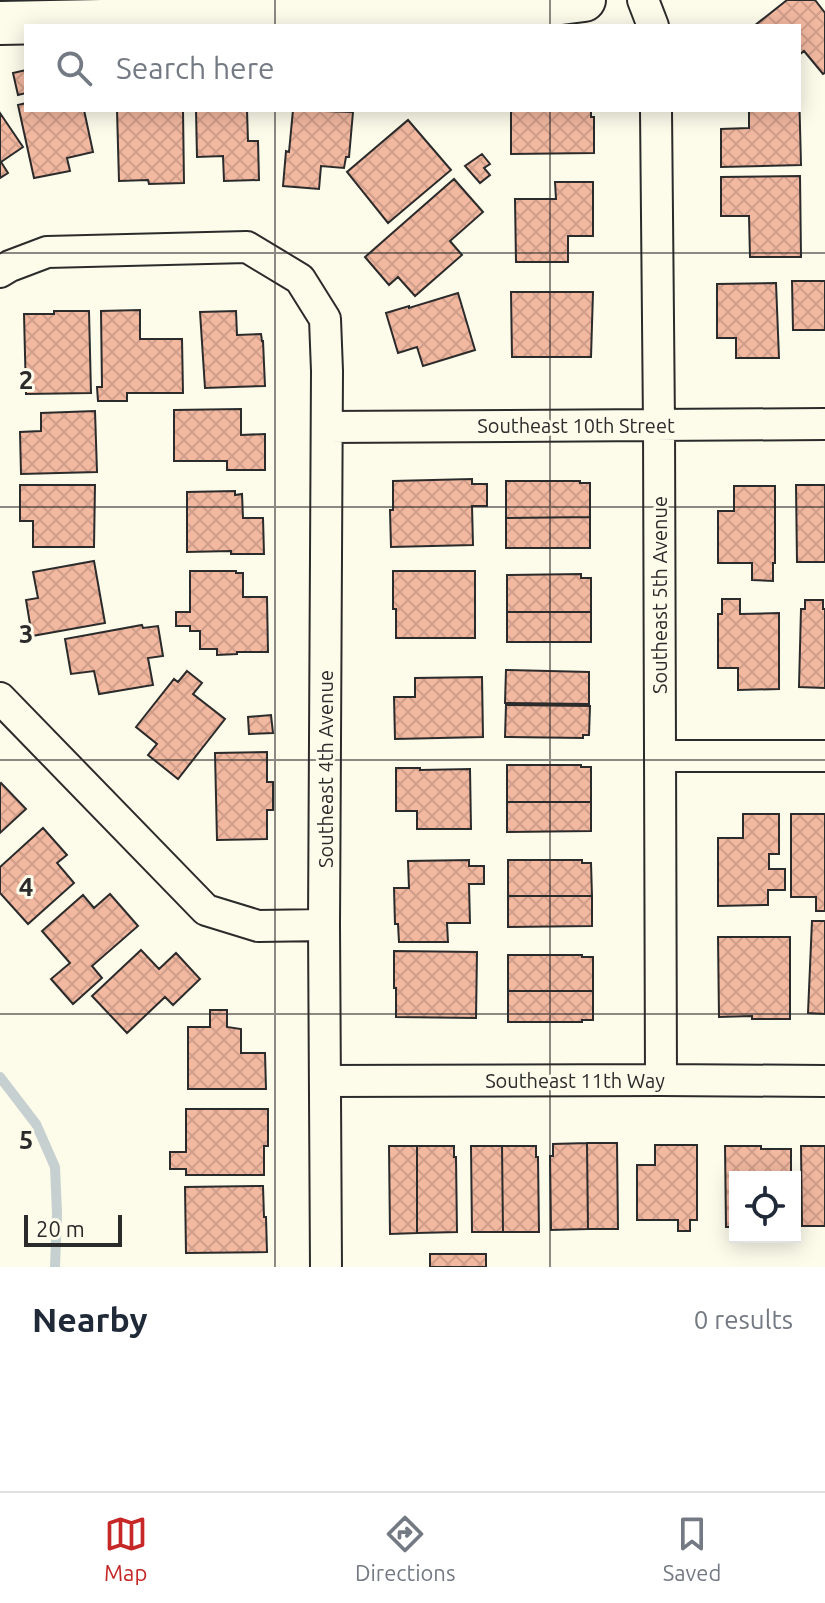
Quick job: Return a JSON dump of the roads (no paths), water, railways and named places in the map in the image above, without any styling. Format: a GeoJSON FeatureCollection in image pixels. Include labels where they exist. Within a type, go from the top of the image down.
{"type":"FeatureCollection","features":[{"type":"Feature","properties":{"kind":"street"},"geometry":{"type":"LineString","coordinates":[[0,23],[407,15],[530,7],[584,0]]}},
{"type":"Feature","properties":{"kind":"street"},"geometry":{"type":"LineString","coordinates":[[643,0],[652,24]]}},
{"type":"Feature","properties":{"kind":"street","name":"Southeast 5th Avenue"},"geometry":{"type":"LineString","coordinates":[[656,112],[661,1080]]}},
{"type":"Feature","properties":{"kind":"street","name":"Southeast 4th Avenue"},"geometry":{"type":"LineString","coordinates":[[5,269],[47,252],[247,247],[300,279],[325,319],[326,1267]]}},
{"type":"Feature","properties":{"kind":"street","name":"Southeast 10th Street"},"geometry":{"type":"LineString","coordinates":[[327,427],[825,424]]}},
{"type":"Feature","properties":{"kind":"street"},"geometry":{"type":"LineString","coordinates":[[0,698],[206,910],[258,926],[324,925]]}},
{"type":"Feature","properties":{"kind":"street"},"geometry":{"type":"LineString","coordinates":[[660,756],[825,756]]}},
{"type":"Feature","properties":{"kind":"street","name":"Southeast 11th Way"},"geometry":{"type":"LineString","coordinates":[[325,1081],[825,1081]]}},
{"type":"Feature","properties":{"kind":"waterway"},"geometry":{"type":"LineString","coordinates":[[0,1077],[36,1124],[55,1167],[55,1267]]}}]}
